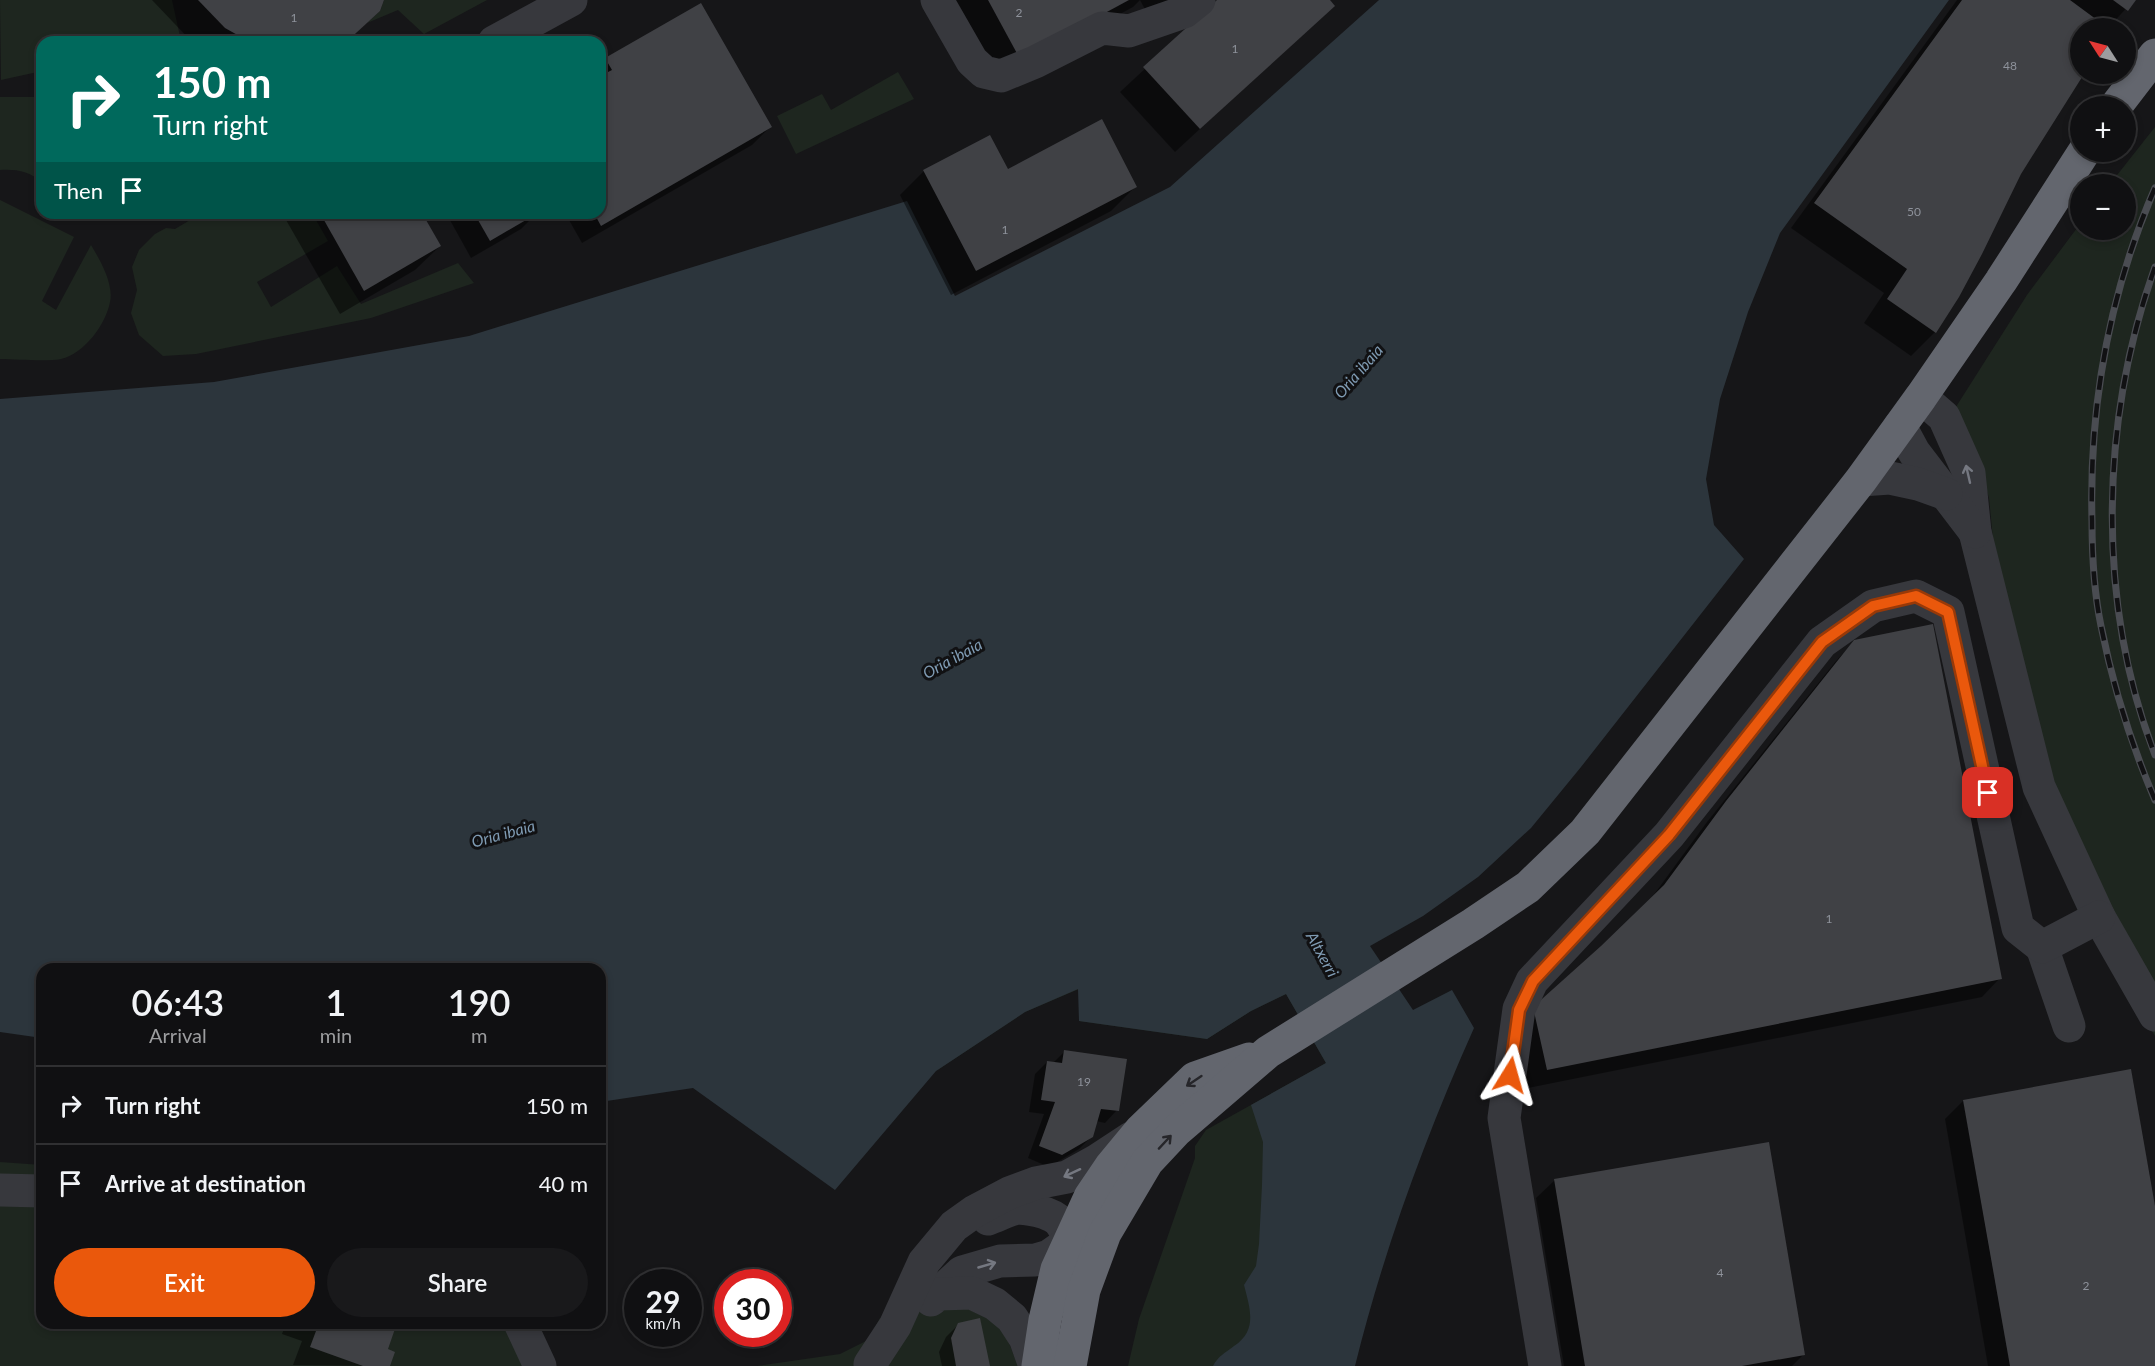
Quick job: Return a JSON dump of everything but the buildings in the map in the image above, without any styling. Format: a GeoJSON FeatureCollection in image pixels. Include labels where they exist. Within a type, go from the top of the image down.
{"type":"FeatureCollection","features":[{"type":"Feature","properties":{"kind":"highway"},"geometry":{"type":"LineString","coordinates":[[2124,96],[2155,56]]}},
{"type":"Feature","properties":{"kind":"highway"},"geometry":{"type":"LineString","coordinates":[[1070,1366],[1084,1290],[1106,1233],[1147,1162],[1176,1131],[1268,1052],[1528,887],[1585,832],[1861,480],[1922,397],[2078,162]]}},
{"type":"Feature","properties":{"kind":"highway"},"geometry":{"type":"LineString","coordinates":[[1036,1366],[1057,1269],[1090,1197],[1111,1166],[1140,1131],[1195,1078],[1268,1052]]}},
{"type":"Feature","properties":{"kind":"street"},"geometry":{"type":"LineString","coordinates":[[505,36],[571,0]]}},
{"type":"Feature","properties":{"kind":"street"},"geometry":{"type":"LineString","coordinates":[[937,0],[972,61],[984,72],[1001,76],[1035,62],[1102,28],[1129,31],[1184,12],[1199,0]]}},
{"type":"Feature","properties":{"kind":"street"},"geometry":{"type":"LineString","coordinates":[[1922,397],[1944,417],[1969,472],[1975,532],[2039,787],[2099,917],[2155,1015]]}},
{"type":"Feature","properties":{"kind":"street"},"geometry":{"type":"LineString","coordinates":[[1900,426],[1914,452],[1975,532]]}},
{"type":"Feature","properties":{"kind":"street"},"geometry":{"type":"LineString","coordinates":[[1861,480],[1890,478],[1918,484],[1946,494]]}},
{"type":"Feature","properties":{"kind":"street"},"geometry":{"type":"LineString","coordinates":[[1545,1366],[1504,1118],[1519,1010],[1533,981],[1669,835],[1822,642],[1873,606],[1916,596],[1948,612],[2018,928],[2042,947],[2069,1026]]}},
{"type":"Feature","properties":{"kind":"street"},"geometry":{"type":"LineString","coordinates":[[2042,947],[2099,917]]}},
{"type":"Feature","properties":{"kind":"street"},"geometry":{"type":"LineString","coordinates":[[869,1365],[895,1326],[924,1262],[954,1226],[975,1211],[1027,1187],[1067,1176],[1096,1161],[1140,1131]]}},
{"type":"Feature","properties":{"kind":"street"},"geometry":{"type":"LineString","coordinates":[[869,1365],[962,1272],[999,1261],[1035,1260],[1048,1256],[1093,1225],[1137,1176]]}},
{"type":"Feature","properties":{"kind":"street"},"geometry":{"type":"LineString","coordinates":[[0,1190],[36,1191]]}},
{"type":"Feature","properties":{"kind":"street"},"geometry":{"type":"LineString","coordinates":[[924,1262],[966,1230],[1016,1208],[1036,1210],[1058,1220],[1070,1241],[1074,1258],[1072,1278],[1057,1335],[1056,1366]]}},
{"type":"Feature","properties":{"kind":"street"},"geometry":{"type":"LineString","coordinates":[[938,1294],[972,1293],[995,1304],[1012,1318],[1025,1338],[1036,1366]]}},
{"type":"Feature","properties":{"kind":"street"},"geometry":{"type":"LineString","coordinates":[[523,1329],[540,1366]]}},
{"type":"Feature","properties":{"kind":"shaded area"},"geometry":{"type":"Polygon","coordinates":[[[0,0],[172,0],[180,36],[36,36],[36,72],[1,80],[0,0]]]}},
{"type":"Feature","properties":{"kind":"shaded area"},"geometry":{"type":"Polygon","coordinates":[[[384,0],[487,0],[424,34],[398,10],[367,23],[380,11],[384,0]]]}},
{"type":"Feature","properties":{"kind":"shaded area"},"geometry":{"type":"Polygon","coordinates":[[[898,72],[914,99],[796,154],[777,116],[822,94],[831,110],[898,72]]]}},
{"type":"Feature","properties":{"kind":"shaded area"},"geometry":{"type":"Polygon","coordinates":[[[0,97],[36,97],[36,178],[22,172],[0,170],[0,97]]]}},
{"type":"Feature","properties":{"kind":"shaded area"},"geometry":{"type":"Polygon","coordinates":[[[2155,127],[2155,1036],[2072,898],[2014,754],[1989,498],[1977,458],[1954,410],[2027,295],[2070,237],[2070,240],[2136,240],[2136,174],[2118,174],[2127,162],[2136,162],[2136,151],[2155,127]]]}},
{"type":"Feature","properties":{"kind":"shaded area"},"geometry":{"type":"Polygon","coordinates":[[[0,200],[74,237],[42,301],[56,310],[91,245],[105,272],[111,295],[108,311],[93,337],[70,356],[47,360],[0,359],[0,200]]]}},
{"type":"Feature","properties":{"kind":"shaded area"},"geometry":{"type":"Polygon","coordinates":[[[192,219],[315,219],[328,241],[257,282],[271,307],[337,266],[361,304],[458,263],[474,283],[371,318],[196,354],[163,356],[139,335],[131,313],[137,290],[132,267],[139,250],[155,234],[166,228],[175,229],[192,219]]]}},
{"type":"Feature","properties":{"kind":"shaded area"},"geometry":{"type":"Polygon","coordinates":[[[1180,852],[1342,1053],[1254,1366],[1128,1366],[1139,1319],[1195,1158],[1195,1146],[1206,1130],[1326,1063],[1286,994],[1251,1011],[1207,1039],[1079,1021],[1079,989],[1025,1012],[936,1071],[1180,852]]]}},
{"type":"Feature","properties":{"kind":"shaded area"},"geometry":{"type":"Polygon","coordinates":[[[0,1162],[36,1165],[36,1329],[540,1329],[556,1366],[0,1366],[0,1162]]]}},
{"type":"Feature","properties":{"kind":"shaded area"},"geometry":{"type":"Polygon","coordinates":[[[957,1304],[1002,1325],[1018,1366],[757,1366],[840,1354],[868,1340],[880,1318],[957,1304]]]}},
{"type":"Feature","properties":{"kind":"water"},"geometry":{"type":"Polygon","coordinates":[[[1379,0],[1949,0],[1780,233],[1748,312],[1720,399],[1706,479],[1714,525],[1744,559],[1531,828],[1478,877],[1423,916],[1370,946],[1413,1010],[1452,990],[1474,1028],[1422,1152],[1407,1194],[1366,1322],[1355,1366],[1213,1366],[1219,1357],[1242,1340],[1249,1326],[1250,1311],[1244,1285],[1256,1266],[1259,1244],[1263,1142],[1251,1105],[1326,1063],[1286,994],[1251,1011],[1207,1039],[1079,1021],[1078,989],[1025,1012],[936,1071],[835,1190],[693,1088],[606,1101],[606,963],[36,963],[36,1037],[0,1032],[0,399],[214,382],[469,336],[907,201],[955,296],[1170,187],[1379,0]]]}},
{"type":"Feature","properties":{"kind":"railway"},"geometry":{"type":"LineString","coordinates":[[2155,188],[2125,269],[2105,351],[2098,393],[2092,478],[2093,561],[2101,626],[2124,714],[2155,800]]}},
{"type":"Feature","properties":{"kind":"railway"},"geometry":{"type":"LineString","coordinates":[[2155,267],[2137,326],[2124,387],[2115,449],[2112,511],[2115,574],[2122,636],[2136,696],[2155,755]]}},
{"type":"Feature","properties":{"kind":"route"},"geometry":{"type":"LineString","coordinates":[[1510,1075],[1519,1010],[1533,981],[1669,835],[1822,642],[1873,606],[1916,596],[1948,612],[1988,793]]}},
{"type":"Feature","properties":{"kind":"water label","name":"Oria ibaia"},"geometry":{"type":"Point","coordinates":[1358,371]}},
{"type":"Feature","properties":{"kind":"water label","name":"Oria ibaia"},"geometry":{"type":"Point","coordinates":[952,658]}},
{"type":"Feature","properties":{"kind":"water label","name":"Oria ibaia"},"geometry":{"type":"Point","coordinates":[503,833]}},
{"type":"Feature","properties":{"kind":"water label","name":"Altxerri"},"geometry":{"type":"Point","coordinates":[1323,954]}}]}
